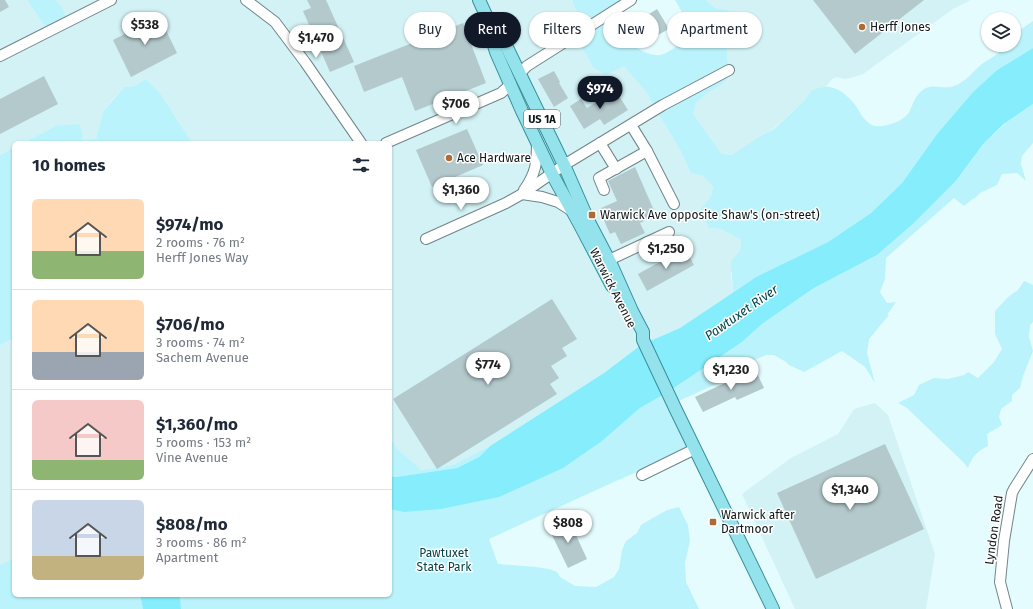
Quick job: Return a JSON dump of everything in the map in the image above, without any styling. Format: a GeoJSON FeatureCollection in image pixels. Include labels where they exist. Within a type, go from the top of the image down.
{"type":"FeatureCollection","features":[{"type":"Feature","properties":{"kind":"main road","name":"Warwick Avenue"},"geometry":{"type":"LineString","coordinates":[[479,0],[484,12]]}},
{"type":"Feature","properties":{"kind":"main road","name":"Warwick Avenue"},"geometry":{"type":"LineString","coordinates":[[495,48],[552,174],[637,335],[644,341]]}},
{"type":"Feature","properties":{"kind":"main road","name":"Warwick Avenue"},"geometry":{"type":"LineString","coordinates":[[507,48],[643,332],[644,341]]}},
{"type":"Feature","properties":{"kind":"main road"},"geometry":{"type":"LineString","coordinates":[[644,341],[773,609]]}},
{"type":"Feature","properties":{"kind":"street"},"geometry":{"type":"LineString","coordinates":[[0,56],[110,0]]}},
{"type":"Feature","properties":{"kind":"street"},"geometry":{"type":"LineString","coordinates":[[246,0],[275,22],[305,62],[360,141]]}},
{"type":"Feature","properties":{"kind":"street"},"geometry":{"type":"LineString","coordinates":[[519,74],[527,66],[630,0]]}},
{"type":"Feature","properties":{"kind":"street"},"geometry":{"type":"LineString","coordinates":[[426,239],[506,203],[522,194],[564,165],[663,105],[729,70]]}},
{"type":"Feature","properties":{"kind":"street"},"geometry":{"type":"LineString","coordinates":[[391,141],[501,93],[511,84]]}},
{"type":"Feature","properties":{"kind":"street"},"geometry":{"type":"LineString","coordinates":[[631,125],[674,204]]}},
{"type":"Feature","properties":{"kind":"street"},"geometry":{"type":"LineString","coordinates":[[522,194],[531,181],[537,163],[537,143]]}},
{"type":"Feature","properties":{"kind":"street"},"geometry":{"type":"LineString","coordinates":[[600,143],[616,169]]}},
{"type":"Feature","properties":{"kind":"street"},"geometry":{"type":"LineString","coordinates":[[604,190],[599,178],[647,152]]}},
{"type":"Feature","properties":{"kind":"street"},"geometry":{"type":"LineString","coordinates":[[522,194],[542,197],[558,202],[573,212]]}},
{"type":"Feature","properties":{"kind":"street"},"geometry":{"type":"LineString","coordinates":[[609,260],[669,232]]}},
{"type":"Feature","properties":{"kind":"street"},"geometry":{"type":"LineString","coordinates":[[642,475],[695,449]]}},
{"type":"Feature","properties":{"kind":"street","name":"Lyndon Road"},"geometry":{"type":"LineString","coordinates":[[1007,609],[1000,582],[1004,541],[1012,493],[1033,459]]}},
{"type":"Feature","properties":{"kind":"shaded area"},"geometry":{"type":"Polygon","coordinates":[[[0,0],[27,0],[48,31],[60,4],[55,0],[572,0],[578,12],[529,12],[529,48],[581,48],[586,54],[592,66],[624,65],[648,94],[655,110],[680,150],[691,173],[703,176],[713,186],[711,196],[699,213],[709,228],[721,229],[741,240],[740,251],[731,274],[733,292],[680,328],[641,345],[604,373],[490,446],[453,465],[420,470],[396,448],[392,441],[392,141],[191,141],[160,93],[146,79],[135,86],[124,87],[114,98],[103,112],[96,139],[81,141],[56,126],[27,141],[12,141],[12,149],[0,155],[0,0]]]}},
{"type":"Feature","properties":{"kind":"shaded area"},"geometry":{"type":"Polygon","coordinates":[[[706,0],[971,0],[953,9],[863,74],[844,79],[837,77],[832,79],[825,88],[812,90],[803,102],[773,129],[733,155],[721,153],[693,114],[696,103],[706,94],[728,63],[728,48],[762,48],[762,12],[729,12],[728,10],[715,8],[706,0]]]}},
{"type":"Feature","properties":{"kind":"shaded area"},"geometry":{"type":"Polygon","coordinates":[[[12,339],[12,559],[0,565],[0,345],[12,339]]]}},
{"type":"Feature","properties":{"kind":"shaded area"},"geometry":{"type":"Polygon","coordinates":[[[875,403],[888,415],[935,554],[926,609],[795,609],[742,494],[791,458],[838,434],[854,409],[875,403]]]}},
{"type":"Feature","properties":{"kind":"green space"},"geometry":{"type":"Polygon","coordinates":[[[27,0],[55,0],[60,4],[68,21],[48,31],[27,0]]]}},
{"type":"Feature","properties":{"kind":"green space"},"geometry":{"type":"Polygon","coordinates":[[[572,0],[632,0],[614,12],[603,12],[603,48],[638,48],[651,54],[662,55],[674,48],[728,48],[726,81],[706,94],[696,103],[693,114],[721,153],[732,155],[762,135],[774,129],[803,102],[812,90],[828,87],[843,92],[856,106],[864,118],[872,125],[881,126],[896,122],[905,117],[920,92],[924,89],[928,87],[954,86],[962,82],[982,64],[999,52],[1021,52],[1021,29],[1033,21],[1033,48],[997,70],[973,92],[937,134],[902,183],[871,213],[828,242],[756,277],[733,292],[731,261],[740,251],[741,240],[721,229],[709,228],[699,212],[711,196],[713,186],[703,176],[691,173],[680,150],[655,110],[648,94],[624,66],[605,75],[592,66],[586,54],[581,48],[595,48],[595,12],[578,12],[572,0]]]}},
{"type":"Feature","properties":{"kind":"green space"},"geometry":{"type":"Polygon","coordinates":[[[675,0],[706,0],[715,8],[728,10],[729,12],[682,12],[675,0]]]}},
{"type":"Feature","properties":{"kind":"green space"},"geometry":{"type":"Polygon","coordinates":[[[146,79],[160,93],[191,141],[83,141],[96,139],[103,112],[124,87],[135,86],[146,79]]]}},
{"type":"Feature","properties":{"kind":"green space","name":"Pawtuxet State Park"},"geometry":{"type":"Polygon","coordinates":[[[1033,104],[1033,143],[1022,156],[1021,164],[1026,181],[1017,173],[1002,174],[997,185],[980,193],[964,206],[954,198],[886,258],[885,279],[880,292],[887,303],[896,302],[887,315],[889,315],[869,339],[867,353],[875,383],[865,367],[842,351],[804,372],[789,365],[774,355],[766,355],[743,365],[737,360],[719,366],[723,381],[674,403],[693,448],[616,481],[489,539],[498,564],[549,569],[557,572],[560,577],[575,586],[596,587],[614,577],[619,569],[622,550],[626,541],[637,533],[641,525],[667,510],[679,507],[688,525],[690,541],[685,563],[686,582],[699,609],[181,609],[180,597],[392,597],[392,509],[403,512],[602,441],[640,408],[668,392],[742,342],[762,324],[814,288],[877,255],[913,224],[955,182],[984,143],[1005,123],[1033,104]]]}},
{"type":"Feature","properties":{"kind":"green space"},"geometry":{"type":"Polygon","coordinates":[[[80,124],[83,141],[27,141],[56,126],[80,124]]]}},
{"type":"Feature","properties":{"kind":"green space"},"geometry":{"type":"Polygon","coordinates":[[[12,149],[12,339],[0,345],[0,155],[12,149]]]}},
{"type":"Feature","properties":{"kind":"green space"},"geometry":{"type":"Polygon","coordinates":[[[1024,281],[1033,285],[1033,322],[1030,325],[1029,337],[1033,351],[1020,388],[1012,395],[1012,401],[1001,409],[999,417],[1002,425],[987,434],[988,446],[975,455],[968,468],[907,408],[898,403],[914,395],[919,385],[934,378],[948,379],[964,375],[968,372],[978,378],[994,362],[1002,349],[995,334],[995,311],[1008,297],[1018,290],[1024,281]]]}},
{"type":"Feature","properties":{"kind":"green space"},"geometry":{"type":"Polygon","coordinates":[[[392,441],[396,448],[421,470],[453,465],[490,446],[479,457],[457,468],[396,477],[392,476],[392,441]]]}},
{"type":"Feature","properties":{"kind":"green space"},"geometry":{"type":"Polygon","coordinates":[[[12,559],[12,597],[140,597],[143,609],[0,609],[0,565],[12,559]]]}},
{"type":"Feature","properties":{"kind":"water","name":"Pawtuxet River"},"geometry":{"type":"Polygon","coordinates":[[[1033,48],[1033,104],[1005,123],[985,142],[955,182],[913,224],[877,255],[814,288],[762,324],[742,342],[668,392],[640,408],[602,441],[563,468],[499,497],[441,509],[403,512],[392,509],[392,476],[457,468],[479,457],[490,446],[604,373],[641,345],[680,328],[756,277],[828,242],[871,213],[902,183],[937,134],[973,92],[997,70],[1033,48]]]}},
{"type":"Feature","properties":{"kind":"water"},"geometry":{"type":"Polygon","coordinates":[[[140,597],[180,597],[181,609],[143,609],[140,597]]]}},
{"type":"Feature","properties":{"kind":"building"},"geometry":{"type":"Polygon","coordinates":[[[0,0],[5,0],[9,7],[0,12],[0,0]]]}},
{"type":"Feature","properties":{"kind":"building"},"geometry":{"type":"Polygon","coordinates":[[[307,0],[326,0],[354,62],[330,72],[303,11],[311,8],[307,0]]]}},
{"type":"Feature","properties":{"kind":"building","name":"Herff Jones"},"geometry":{"type":"Polygon","coordinates":[[[813,0],[924,0],[855,54],[813,0]]]}},
{"type":"Feature","properties":{"kind":"building"},"geometry":{"type":"Polygon","coordinates":[[[659,12],[667,26],[667,30],[659,34],[659,12]]]}},
{"type":"Feature","properties":{"kind":"building"},"geometry":{"type":"Polygon","coordinates":[[[159,16],[177,53],[131,77],[113,40],[159,16]]]}},
{"type":"Feature","properties":{"kind":"building"},"geometry":{"type":"Polygon","coordinates":[[[463,23],[464,48],[473,48],[486,83],[415,111],[402,77],[364,92],[354,66],[404,46],[404,48],[456,48],[456,26],[463,23]]]}},
{"type":"Feature","properties":{"kind":"building"},"geometry":{"type":"Polygon","coordinates":[[[554,71],[568,98],[554,107],[538,79],[554,71]]]}},
{"type":"Feature","properties":{"kind":"building"},"geometry":{"type":"Polygon","coordinates":[[[44,76],[58,104],[0,134],[0,99],[44,76]]]}},
{"type":"Feature","properties":{"kind":"building"},"geometry":{"type":"Polygon","coordinates":[[[615,90],[628,110],[604,125],[600,119],[584,129],[570,106],[581,99],[587,108],[615,90]]]}},
{"type":"Feature","properties":{"kind":"building","name":"Ace Hardware"},"geometry":{"type":"Polygon","coordinates":[[[467,129],[483,165],[432,187],[416,150],[467,129]]]}},
{"type":"Feature","properties":{"kind":"building"},"geometry":{"type":"Polygon","coordinates":[[[635,167],[656,215],[640,223],[645,233],[621,244],[615,232],[610,234],[599,209],[617,201],[608,181],[635,167]]]}},
{"type":"Feature","properties":{"kind":"building"},"geometry":{"type":"Polygon","coordinates":[[[685,248],[694,265],[647,291],[638,274],[685,248]]]}},
{"type":"Feature","properties":{"kind":"building"},"geometry":{"type":"Polygon","coordinates":[[[552,299],[577,339],[562,348],[567,356],[551,366],[559,378],[550,384],[557,394],[437,469],[393,399],[552,299]]]}},
{"type":"Feature","properties":{"kind":"building"},"geometry":{"type":"Polygon","coordinates":[[[755,369],[764,388],[737,400],[735,397],[703,412],[695,397],[755,369]]]}},
{"type":"Feature","properties":{"kind":"building"},"geometry":{"type":"Polygon","coordinates":[[[885,444],[924,529],[816,579],[777,493],[885,444]]]}},
{"type":"Feature","properties":{"kind":"building"},"geometry":{"type":"Polygon","coordinates":[[[569,520],[587,559],[568,568],[549,529],[569,520]]]}},
{"type":"Feature","properties":{"kind":"place","name":"Herff Jones"},"geometry":{"type":"Point","coordinates":[862,27]}},
{"type":"Feature","properties":{"kind":"place","name":"Ace Hardware"},"geometry":{"type":"Point","coordinates":[449,158]}},
{"type":"Feature","properties":{"kind":"place","name":"Warwick Ave opposite Shaw's (on-street)"},"geometry":{"type":"Point","coordinates":[592,215]}},
{"type":"Feature","properties":{"kind":"place","name":"Warwick after Dartmoor"},"geometry":{"type":"Point","coordinates":[713,522]}}]}
